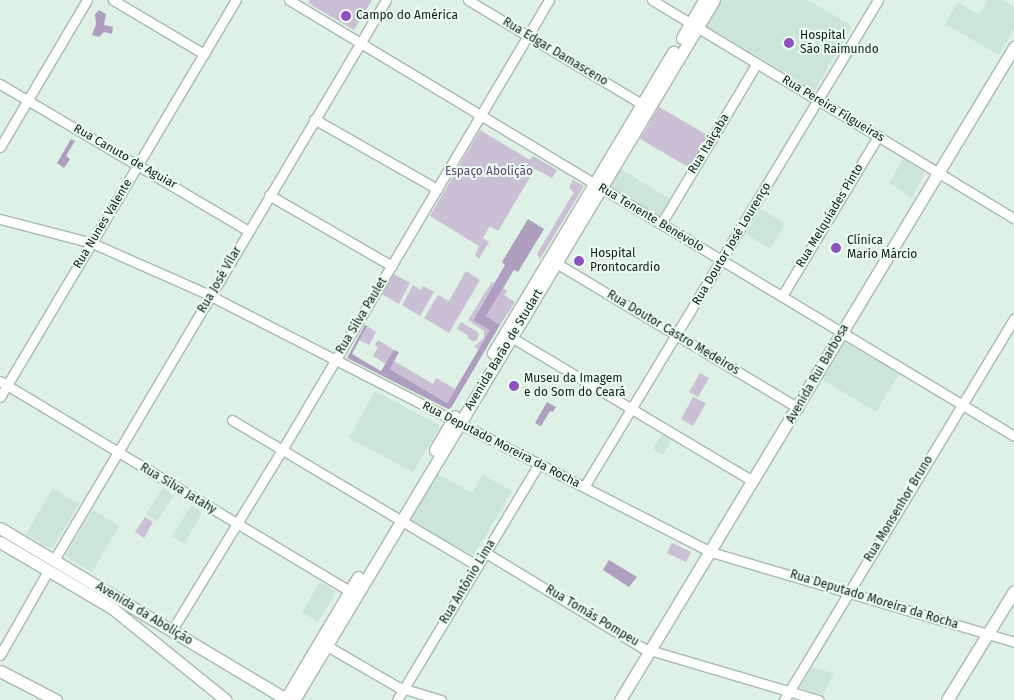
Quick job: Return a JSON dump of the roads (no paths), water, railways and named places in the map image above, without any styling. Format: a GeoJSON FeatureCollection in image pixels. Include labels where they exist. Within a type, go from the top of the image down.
{"type":"FeatureCollection","features":[{"type":"Feature","properties":{"kind":"main road","name":"Avenida Barão de Studart"},"geometry":{"type":"LineString","coordinates":[[286,700],[323,644],[598,186],[694,25],[704,0]]}},
{"type":"Feature","properties":{"kind":"main road","name":"Avenida Barão de Studart"},"geometry":{"type":"LineString","coordinates":[[598,186],[642,104],[694,25],[714,0]]}},
{"type":"Feature","properties":{"kind":"main road","name":"Avenida Rui Barbosa"},"geometry":{"type":"LineString","coordinates":[[620,700],[798,408],[1014,46]]}},
{"type":"Feature","properties":{"kind":"main road","name":"Avenida da Abolição"},"geometry":{"type":"LineString","coordinates":[[0,528],[286,700]]}},
{"type":"Feature","properties":{"kind":"main road","name":"Avenida da Abolição"},"geometry":{"type":"LineString","coordinates":[[0,542],[112,608],[226,700]]}},
{"type":"Feature","properties":{"kind":"main road"},"geometry":{"type":"LineString","coordinates":[[947,700],[1014,591]]}},
{"type":"Feature","properties":{"kind":"main road","name":"Avenida Barão de Studart"},"geometry":{"type":"LineString","coordinates":[[294,700],[323,644]]}},
{"type":"Feature","properties":{"kind":"main road"},"geometry":{"type":"LineString","coordinates":[[0,670],[56,700]]}},
{"type":"Feature","properties":{"kind":"street"},"geometry":{"type":"LineString","coordinates":[[0,147],[87,0]]}},
{"type":"Feature","properties":{"kind":"street"},"geometry":{"type":"LineString","coordinates":[[113,0],[204,54]]}},
{"type":"Feature","properties":{"kind":"street","name":"Rua Nunes Valente"},"geometry":{"type":"LineString","coordinates":[[0,397],[3,383],[92,243],[236,0]]}},
{"type":"Feature","properties":{"kind":"street","name":"Rua Tenente Benévolo"},"geometry":{"type":"LineString","coordinates":[[289,0],[1014,436]]}},
{"type":"Feature","properties":{"kind":"street","name":"Rua José Vilar"},"geometry":{"type":"LineString","coordinates":[[54,560],[386,0]]}},
{"type":"Feature","properties":{"kind":"street","name":"Rua Edgar Damasceno"},"geometry":{"type":"LineString","coordinates":[[468,0],[642,104]]}},
{"type":"Feature","properties":{"kind":"street","name":"Rua Silva Paulet"},"geometry":{"type":"LineString","coordinates":[[172,630],[282,450],[549,0]]}},
{"type":"Feature","properties":{"kind":"street","name":"Rua Pereira Filgueiras"},"geometry":{"type":"LineString","coordinates":[[652,0],[1014,218]]}},
{"type":"Feature","properties":{"kind":"street","name":"Rua Doutor José Lourenço"},"geometry":{"type":"LineString","coordinates":[[584,487],[878,0]]}},
{"type":"Feature","properties":{"kind":"street","name":"Rua Itaiçaba"},"geometry":{"type":"LineString","coordinates":[[661,224],[757,63]]}},
{"type":"Feature","properties":{"kind":"street","name":"Rua Canuto de Aguiar"},"geometry":{"type":"LineString","coordinates":[[0,84],[139,164],[249,231]]}},
{"type":"Feature","properties":{"kind":"street"},"geometry":{"type":"LineString","coordinates":[[314,119],[437,189]]}},
{"type":"Feature","properties":{"kind":"street","name":"Rua Melquíades Pinto"},"geometry":{"type":"LineString","coordinates":[[782,296],[878,136]]}},
{"type":"Feature","properties":{"kind":"street"},"geometry":{"type":"LineString","coordinates":[[270,195],[392,266]]}},
{"type":"Feature","properties":{"kind":"street","name":"Rua Deputado Moreira da Rocha"},"geometry":{"type":"LineString","coordinates":[[0,219],[92,243],[210,296],[711,552],[1014,642]]}},
{"type":"Feature","properties":{"kind":"street","name":"Rua Doutor Castro Medeiros"},"geometry":{"type":"LineString","coordinates":[[553,261],[798,408]]}},
{"type":"Feature","properties":{"kind":"street","name":"Rua Monsenhor Bruno"},"geometry":{"type":"LineString","coordinates":[[784,700],[1014,319]]}},
{"type":"Feature","properties":{"kind":"street"},"geometry":{"type":"LineString","coordinates":[[508,335],[753,481]]}},
{"type":"Feature","properties":{"kind":"street","name":"Rua Silva Jatahy"},"geometry":{"type":"LineString","coordinates":[[3,383],[353,594]]}},
{"type":"Feature","properties":{"kind":"street"},"geometry":{"type":"LineString","coordinates":[[232,420],[478,566]]}},
{"type":"Feature","properties":{"kind":"street","name":"Rua Antônio Lima"},"geometry":{"type":"LineString","coordinates":[[397,700],[539,464]]}},
{"type":"Feature","properties":{"kind":"street","name":"Rua Tomás Pompeu"},"geometry":{"type":"LineString","coordinates":[[486,553],[651,650],[818,700]]}},
{"type":"Feature","properties":{"kind":"street"},"geometry":{"type":"LineString","coordinates":[[0,655],[48,571]]}},
{"type":"Feature","properties":{"kind":"street"},"geometry":{"type":"LineString","coordinates":[[323,644],[404,689],[441,700]]}},
{"type":"Feature","properties":{"kind":"place","name":"Campo do América"},"geometry":{"type":"Point","coordinates":[346,16]}},
{"type":"Feature","properties":{"kind":"place","name":"Hospital São Raimundo"},"geometry":{"type":"Point","coordinates":[789,43]}},
{"type":"Feature","properties":{"kind":"place","name":"Clínica Mario Márcio"},"geometry":{"type":"Point","coordinates":[836,248]}},
{"type":"Feature","properties":{"kind":"place","name":"Hospital Prontocardio"},"geometry":{"type":"Point","coordinates":[579,261]}},
{"type":"Feature","properties":{"kind":"place","name":"Museu da Imagem e do Som do Ceará"},"geometry":{"type":"Point","coordinates":[514,386]}},
{"type":"Feature","properties":{"kind":"park label","name":"Espaço Abolição"},"geometry":{"type":"Point","coordinates":[489,172]}}]}
